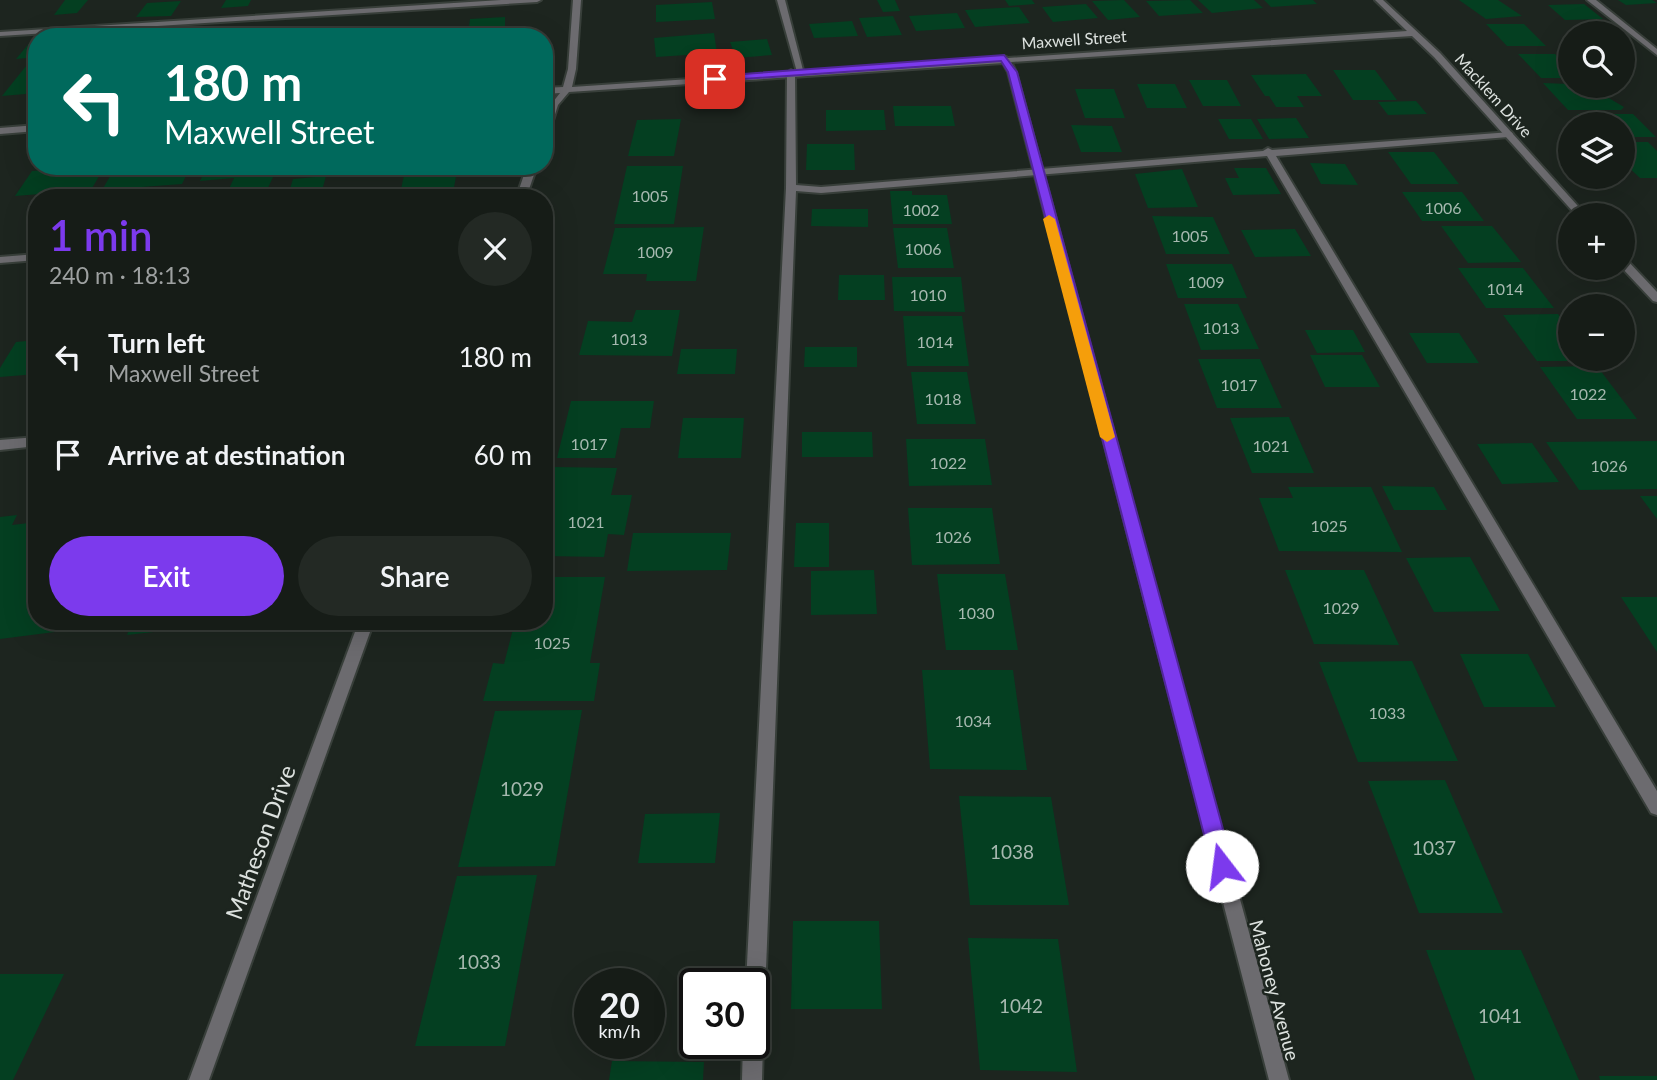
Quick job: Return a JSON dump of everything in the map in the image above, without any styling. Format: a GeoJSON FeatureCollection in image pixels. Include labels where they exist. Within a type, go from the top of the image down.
{"type":"FeatureCollection","features":[{"type":"Feature","properties":{"kind":"street"},"geometry":{"type":"LineString","coordinates":[[95,28],[537,0]]}},
{"type":"Feature","properties":{"kind":"street"},"geometry":{"type":"LineString","coordinates":[[553,108],[566,89],[572,69],[578,0]]}},
{"type":"Feature","properties":{"kind":"street"},"geometry":{"type":"LineString","coordinates":[[756,968],[796,73],[781,0]]}},
{"type":"Feature","properties":{"kind":"street","name":"Macklem Drive"},"geometry":{"type":"LineString","coordinates":[[1380,0],[1415,33],[1570,203]]}},
{"type":"Feature","properties":{"kind":"street"},"geometry":{"type":"LineString","coordinates":[[1591,0],[1657,53]]}},
{"type":"Feature","properties":{"kind":"street"},"geometry":{"type":"LineString","coordinates":[[0,34],[28,32]]}},
{"type":"Feature","properties":{"kind":"street","name":"Maxwell Street"},"geometry":{"type":"LineString","coordinates":[[553,90],[1004,58],[1415,33]]}},
{"type":"Feature","properties":{"kind":"street","name":"Mahoney Avenue"},"geometry":{"type":"LineString","coordinates":[[1004,58],[1012,72],[1036,172],[1279,1080]]}},
{"type":"Feature","properties":{"kind":"street"},"geometry":{"type":"LineString","coordinates":[[0,131],[28,129]]}},
{"type":"Feature","properties":{"kind":"street"},"geometry":{"type":"LineString","coordinates":[[791,188],[821,190],[1268,151],[1508,134]]}},
{"type":"Feature","properties":{"kind":"street"},"geometry":{"type":"LineString","coordinates":[[1268,151],[1657,807]]}},
{"type":"Feature","properties":{"kind":"street"},"geometry":{"type":"LineString","coordinates":[[0,260],[28,258]]}},
{"type":"Feature","properties":{"kind":"street"},"geometry":{"type":"LineString","coordinates":[[1635,275],[1657,299]]}},
{"type":"Feature","properties":{"kind":"street"},"geometry":{"type":"LineString","coordinates":[[0,445],[28,442]]}},
{"type":"Feature","properties":{"kind":"street","name":"Matheson Drive"},"geometry":{"type":"LineString","coordinates":[[199,1080],[364,630]]}},
{"type":"Feature","properties":{"kind":"street"},"geometry":{"type":"LineString","coordinates":[[752,1080],[753,1059]]}},
{"type":"Feature","properties":{"kind":"building"},"geometry":{"type":"Polygon","coordinates":[[[65,0],[88,0],[77,13],[54,15],[65,0]]]}},
{"type":"Feature","properties":{"kind":"building"},"geometry":{"type":"Polygon","coordinates":[[[226,0],[251,0],[248,6],[221,8],[226,0]]]}},
{"type":"Feature","properties":{"kind":"building"},"geometry":{"type":"Polygon","coordinates":[[[877,0],[895,0],[900,11],[883,12],[877,0]]]}},
{"type":"Feature","properties":{"kind":"building"},"geometry":{"type":"Polygon","coordinates":[[[1005,0],[1032,0],[1035,4],[1009,6],[1005,0]]]}},
{"type":"Feature","properties":{"kind":"building"},"geometry":{"type":"Polygon","coordinates":[[[1124,0],[1140,17],[1108,20],[1092,1],[1124,0]]]}},
{"type":"Feature","properties":{"kind":"building"},"geometry":{"type":"Polygon","coordinates":[[[1190,0],[1203,13],[1159,16],[1146,1],[1190,0]]]}},
{"type":"Feature","properties":{"kind":"building"},"geometry":{"type":"Polygon","coordinates":[[[1198,0],[1254,0],[1263,8],[1212,13],[1198,0]]]}},
{"type":"Feature","properties":{"kind":"building"},"geometry":{"type":"Polygon","coordinates":[[[1264,0],[1313,0],[1317,4],[1271,7],[1264,0]]]}},
{"type":"Feature","properties":{"kind":"building"},"geometry":{"type":"Polygon","coordinates":[[[1459,0],[1498,0],[1522,16],[1486,19],[1459,0]]]}},
{"type":"Feature","properties":{"kind":"building"},"geometry":{"type":"Polygon","coordinates":[[[1618,0],[1652,0],[1657,3],[1626,5],[1618,0]]]}},
{"type":"Feature","properties":{"kind":"building"},"geometry":{"type":"Polygon","coordinates":[[[181,1],[171,16],[136,17],[147,3],[181,1]]]}},
{"type":"Feature","properties":{"kind":"building"},"geometry":{"type":"Polygon","coordinates":[[[712,2],[715,19],[656,22],[656,5],[712,2]]]}},
{"type":"Feature","properties":{"kind":"building"},"geometry":{"type":"Polygon","coordinates":[[[1086,4],[1098,18],[1053,22],[1042,7],[1086,4]]]}},
{"type":"Feature","properties":{"kind":"building"},"geometry":{"type":"Polygon","coordinates":[[[1584,4],[1603,19],[1565,20],[1548,5],[1584,4]]]}},
{"type":"Feature","properties":{"kind":"building"},"geometry":{"type":"Polygon","coordinates":[[[1019,7],[1030,23],[975,27],[965,10],[1019,7]]]}},
{"type":"Feature","properties":{"kind":"building"},"geometry":{"type":"Polygon","coordinates":[[[957,13],[965,28],[916,31],[909,16],[957,13]]]}},
{"type":"Feature","properties":{"kind":"building"},"geometry":{"type":"Polygon","coordinates":[[[893,16],[902,35],[867,37],[859,18],[893,16]]]}},
{"type":"Feature","properties":{"kind":"building"},"geometry":{"type":"Polygon","coordinates":[[[505,17],[505,28],[469,28],[470,19],[505,17]]]}},
{"type":"Feature","properties":{"kind":"building"},"geometry":{"type":"Polygon","coordinates":[[[852,21],[858,36],[814,38],[809,24],[852,21]]]}},
{"type":"Feature","properties":{"kind":"building"},"geometry":{"type":"Polygon","coordinates":[[[1486,24],[1524,24],[1546,46],[1507,46],[1486,24]]]}},
{"type":"Feature","properties":{"kind":"building"},"geometry":{"type":"Polygon","coordinates":[[[714,33],[717,53],[656,57],[654,38],[714,33]]]}},
{"type":"Feature","properties":{"kind":"building"},"geometry":{"type":"Polygon","coordinates":[[[767,39],[772,55],[736,58],[730,42],[767,39]]]}},
{"type":"Feature","properties":{"kind":"building"},"geometry":{"type":"Polygon","coordinates":[[[28,45],[28,58],[16,59],[28,45]]]}},
{"type":"Feature","properties":{"kind":"building"},"geometry":{"type":"Polygon","coordinates":[[[1518,54],[1555,54],[1558,57],[1558,78],[1541,78],[1518,54]]]}},
{"type":"Feature","properties":{"kind":"building"},"geometry":{"type":"Polygon","coordinates":[[[26,66],[28,94],[2,96],[26,66]]]}},
{"type":"Feature","properties":{"kind":"building"},"geometry":{"type":"Polygon","coordinates":[[[1333,70],[1375,70],[1397,100],[1353,100],[1333,70]]]}},
{"type":"Feature","properties":{"kind":"building"},"geometry":{"type":"Polygon","coordinates":[[[1306,74],[1322,96],[1297,96],[1304,107],[1276,107],[1251,75],[1306,74]]]}},
{"type":"Feature","properties":{"kind":"building"},"geometry":{"type":"Polygon","coordinates":[[[1189,80],[1227,80],[1241,106],[1203,106],[1189,80]]]}},
{"type":"Feature","properties":{"kind":"building"},"geometry":{"type":"Polygon","coordinates":[[[1543,83],[1558,84],[1558,98],[1609,98],[1624,107],[1621,110],[1568,110],[1543,83]]]}},
{"type":"Feature","properties":{"kind":"building"},"geometry":{"type":"Polygon","coordinates":[[[1137,84],[1175,84],[1187,108],[1147,108],[1137,84]]]}},
{"type":"Feature","properties":{"kind":"building"},"geometry":{"type":"Polygon","coordinates":[[[1075,89],[1114,89],[1125,118],[1085,118],[1075,89]]]}},
{"type":"Feature","properties":{"kind":"building"},"geometry":{"type":"Polygon","coordinates":[[[1416,101],[1427,114],[1388,115],[1378,102],[1416,101]]]}},
{"type":"Feature","properties":{"kind":"building"},"geometry":{"type":"Polygon","coordinates":[[[893,106],[951,106],[955,126],[895,126],[893,106]]]}},
{"type":"Feature","properties":{"kind":"building"},"geometry":{"type":"Polygon","coordinates":[[[826,110],[884,110],[886,130],[826,131],[826,110]]]}},
{"type":"Feature","properties":{"kind":"building"},"geometry":{"type":"Polygon","coordinates":[[[1635,116],[1656,137],[1635,137],[1635,116]]]}},
{"type":"Feature","properties":{"kind":"building"},"geometry":{"type":"Polygon","coordinates":[[[1296,118],[1309,138],[1269,139],[1257,119],[1296,118]]]}},
{"type":"Feature","properties":{"kind":"building"},"geometry":{"type":"Polygon","coordinates":[[[681,119],[674,156],[628,156],[637,120],[681,119]]]}},
{"type":"Feature","properties":{"kind":"building"},"geometry":{"type":"Polygon","coordinates":[[[1218,119],[1251,119],[1263,139],[1229,139],[1218,119]]]}},
{"type":"Feature","properties":{"kind":"building"},"geometry":{"type":"Polygon","coordinates":[[[1071,125],[1112,126],[1122,152],[1081,152],[1071,125]]]}},
{"type":"Feature","properties":{"kind":"building"},"geometry":{"type":"Polygon","coordinates":[[[1635,142],[1648,142],[1657,151],[1657,178],[1640,178],[1635,173],[1635,142]]]}},
{"type":"Feature","properties":{"kind":"building"},"geometry":{"type":"Polygon","coordinates":[[[807,144],[854,144],[855,170],[806,170],[807,144]]]}},
{"type":"Feature","properties":{"kind":"building"},"geometry":{"type":"Polygon","coordinates":[[[1388,152],[1434,152],[1459,184],[1411,184],[1388,152]]]}},
{"type":"Feature","properties":{"kind":"building"},"geometry":{"type":"Polygon","coordinates":[[[1310,163],[1345,164],[1358,185],[1321,184],[1310,163]]]}},
{"type":"Feature","properties":{"kind":"building"},"geometry":{"type":"Polygon","coordinates":[[[627,166],[683,166],[674,224],[614,224],[627,166]]]}},
{"type":"Feature","properties":{"kind":"building"},"geometry":{"type":"Polygon","coordinates":[[[1234,168],[1266,168],[1281,194],[1233,195],[1225,178],[1239,178],[1234,168]]]}},
{"type":"Feature","properties":{"kind":"building"},"geometry":{"type":"Polygon","coordinates":[[[1182,169],[1198,207],[1148,208],[1135,174],[1182,169]]]}},
{"type":"Feature","properties":{"kind":"building"},"geometry":{"type":"Polygon","coordinates":[[[29,175],[100,175],[92,189],[28,189],[28,195],[15,196],[29,175]]]}},
{"type":"Feature","properties":{"kind":"building"},"geometry":{"type":"Polygon","coordinates":[[[111,175],[186,175],[182,184],[103,189],[111,175]]]}},
{"type":"Feature","properties":{"kind":"building"},"geometry":{"type":"Polygon","coordinates":[[[203,175],[274,175],[267,189],[229,189],[234,178],[200,181],[203,175]]]}},
{"type":"Feature","properties":{"kind":"building"},"geometry":{"type":"Polygon","coordinates":[[[404,175],[456,175],[454,189],[401,189],[404,175]]]}},
{"type":"Feature","properties":{"kind":"building"},"geometry":{"type":"Polygon","coordinates":[[[326,176],[322,189],[290,189],[293,179],[326,176]]]}},
{"type":"Feature","properties":{"kind":"building"},"geometry":{"type":"Polygon","coordinates":[[[890,191],[912,191],[912,195],[947,195],[952,224],[893,224],[890,191]]]}},
{"type":"Feature","properties":{"kind":"building"},"geometry":{"type":"Polygon","coordinates":[[[1402,192],[1462,192],[1484,221],[1422,221],[1402,192]]]}},
{"type":"Feature","properties":{"kind":"building"},"geometry":{"type":"Polygon","coordinates":[[[812,209],[868,209],[868,227],[811,226],[812,209]]]}},
{"type":"Feature","properties":{"kind":"building"},"geometry":{"type":"Polygon","coordinates":[[[1152,216],[1213,217],[1230,254],[1166,254],[1152,216]]]}},
{"type":"Feature","properties":{"kind":"building"},"geometry":{"type":"Polygon","coordinates":[[[1441,226],[1492,226],[1521,262],[1468,263],[1441,226]]]}},
{"type":"Feature","properties":{"kind":"building"},"geometry":{"type":"Polygon","coordinates":[[[704,227],[696,281],[646,281],[647,274],[603,274],[615,228],[704,227]]]}},
{"type":"Feature","properties":{"kind":"building"},"geometry":{"type":"Polygon","coordinates":[[[893,228],[947,228],[954,268],[898,268],[893,228]]]}},
{"type":"Feature","properties":{"kind":"building"},"geometry":{"type":"Polygon","coordinates":[[[1295,229],[1311,256],[1255,257],[1241,230],[1295,229]]]}},
{"type":"Feature","properties":{"kind":"building"},"geometry":{"type":"Polygon","coordinates":[[[1166,264],[1232,264],[1247,298],[1178,298],[1166,264]]]}},
{"type":"Feature","properties":{"kind":"building"},"geometry":{"type":"Polygon","coordinates":[[[1458,268],[1523,268],[1554,308],[1486,308],[1458,268]]]}},
{"type":"Feature","properties":{"kind":"building"},"geometry":{"type":"Polygon","coordinates":[[[839,275],[884,275],[885,300],[838,300],[839,275]]]}},
{"type":"Feature","properties":{"kind":"building"},"geometry":{"type":"Polygon","coordinates":[[[892,277],[961,277],[965,312],[894,311],[892,277]]]}},
{"type":"Feature","properties":{"kind":"building"},"geometry":{"type":"Polygon","coordinates":[[[1184,304],[1238,304],[1259,349],[1201,350],[1184,304]]]}},
{"type":"Feature","properties":{"kind":"building"},"geometry":{"type":"Polygon","coordinates":[[[636,310],[680,310],[672,356],[579,355],[588,321],[632,322],[636,310]]]}},
{"type":"Feature","properties":{"kind":"building"},"geometry":{"type":"Polygon","coordinates":[[[1558,314],[1558,361],[1537,361],[1503,315],[1558,314]]]}},
{"type":"Feature","properties":{"kind":"building"},"geometry":{"type":"Polygon","coordinates":[[[903,316],[962,316],[969,366],[907,366],[903,316]]]}},
{"type":"Feature","properties":{"kind":"building"},"geometry":{"type":"Polygon","coordinates":[[[1305,330],[1353,330],[1365,352],[1317,353],[1305,330]]]}},
{"type":"Feature","properties":{"kind":"building"},"geometry":{"type":"Polygon","coordinates":[[[1409,333],[1459,333],[1479,363],[1427,363],[1409,333]]]}},
{"type":"Feature","properties":{"kind":"building"},"geometry":{"type":"Polygon","coordinates":[[[28,341],[28,375],[0,377],[0,368],[16,342],[28,341]]]}},
{"type":"Feature","properties":{"kind":"building"},"geometry":{"type":"Polygon","coordinates":[[[805,347],[857,347],[857,367],[804,367],[805,347]]]}},
{"type":"Feature","properties":{"kind":"building"},"geometry":{"type":"Polygon","coordinates":[[[681,349],[737,349],[735,374],[677,374],[681,349]]]}},
{"type":"Feature","properties":{"kind":"building"},"geometry":{"type":"Polygon","coordinates":[[[1310,355],[1362,355],[1380,387],[1325,387],[1310,355]]]}},
{"type":"Feature","properties":{"kind":"building"},"geometry":{"type":"Polygon","coordinates":[[[1198,359],[1260,359],[1282,408],[1217,408],[1198,359]]]}},
{"type":"Feature","properties":{"kind":"building"},"geometry":{"type":"Polygon","coordinates":[[[1540,367],[1558,367],[1558,371],[1601,371],[1637,419],[1577,419],[1540,367]]]}},
{"type":"Feature","properties":{"kind":"building"},"geometry":{"type":"Polygon","coordinates":[[[911,372],[967,372],[976,424],[917,424],[911,372]]]}},
{"type":"Feature","properties":{"kind":"building"},"geometry":{"type":"Polygon","coordinates":[[[571,401],[654,401],[650,428],[621,428],[615,458],[557,458],[571,401]]]}},
{"type":"Feature","properties":{"kind":"building"},"geometry":{"type":"Polygon","coordinates":[[[1289,417],[1314,473],[1252,473],[1230,418],[1289,417]]]}},
{"type":"Feature","properties":{"kind":"building"},"geometry":{"type":"Polygon","coordinates":[[[683,418],[744,418],[741,458],[678,458],[683,418]]]}},
{"type":"Feature","properties":{"kind":"building"},"geometry":{"type":"Polygon","coordinates":[[[802,432],[872,432],[873,457],[802,457],[802,432]]]}},
{"type":"Feature","properties":{"kind":"building"},"geometry":{"type":"Polygon","coordinates":[[[906,439],[985,439],[992,485],[909,486],[906,439]]]}},
{"type":"Feature","properties":{"kind":"building"},"geometry":{"type":"Polygon","coordinates":[[[1657,441],[1657,489],[1579,490],[1546,442],[1657,441]]]}},
{"type":"Feature","properties":{"kind":"building"},"geometry":{"type":"Polygon","coordinates":[[[1532,443],[1559,482],[1502,484],[1477,444],[1532,443]]]}},
{"type":"Feature","properties":{"kind":"building"},"geometry":{"type":"Polygon","coordinates":[[[555,467],[617,468],[611,495],[632,495],[624,535],[608,534],[604,557],[553,556],[555,467]]]}},
{"type":"Feature","properties":{"kind":"building"},"geometry":{"type":"Polygon","coordinates":[[[1382,486],[1434,487],[1447,510],[1394,510],[1382,486]]]}},
{"type":"Feature","properties":{"kind":"building"},"geometry":{"type":"Polygon","coordinates":[[[1288,487],[1371,487],[1402,552],[1279,551],[1259,498],[1293,498],[1288,487]]]}},
{"type":"Feature","properties":{"kind":"building"},"geometry":{"type":"Polygon","coordinates":[[[1640,496],[1657,496],[1657,519],[1640,496]]]}},
{"type":"Feature","properties":{"kind":"building"},"geometry":{"type":"Polygon","coordinates":[[[908,508],[992,508],[1000,564],[912,565],[908,508]]]}},
{"type":"Feature","properties":{"kind":"building"},"geometry":{"type":"Polygon","coordinates":[[[17,515],[12,525],[28,523],[28,630],[70,630],[0,639],[0,517],[17,515]]]}},
{"type":"Feature","properties":{"kind":"building"},"geometry":{"type":"Polygon","coordinates":[[[796,523],[829,523],[829,567],[794,567],[796,523]]]}},
{"type":"Feature","properties":{"kind":"building"},"geometry":{"type":"Polygon","coordinates":[[[633,533],[731,533],[727,570],[627,571],[633,533]]]}},
{"type":"Feature","properties":{"kind":"building"},"geometry":{"type":"Polygon","coordinates":[[[1470,557],[1500,611],[1434,612],[1406,558],[1470,557]]]}},
{"type":"Feature","properties":{"kind":"building"},"geometry":{"type":"Polygon","coordinates":[[[874,570],[877,614],[811,615],[811,571],[874,570]]]}},
{"type":"Feature","properties":{"kind":"building"},"geometry":{"type":"Polygon","coordinates":[[[1285,570],[1364,570],[1399,645],[1314,644],[1285,570]]]}},
{"type":"Feature","properties":{"kind":"building"},"geometry":{"type":"Polygon","coordinates":[[[937,574],[1005,574],[1018,650],[946,650],[937,574]]]}},
{"type":"Feature","properties":{"kind":"building"},"geometry":{"type":"Polygon","coordinates":[[[553,577],[605,577],[590,663],[600,663],[594,701],[483,701],[493,663],[504,664],[513,630],[553,630],[553,577]]]}},
{"type":"Feature","properties":{"kind":"building"},"geometry":{"type":"Polygon","coordinates":[[[1621,597],[1657,597],[1657,652],[1621,597]]]}},
{"type":"Feature","properties":{"kind":"building"},"geometry":{"type":"Polygon","coordinates":[[[129,630],[172,630],[127,635],[129,630]]]}},
{"type":"Feature","properties":{"kind":"building"},"geometry":{"type":"Polygon","coordinates":[[[1460,654],[1528,654],[1556,707],[1484,707],[1460,654]]]}},
{"type":"Feature","properties":{"kind":"building"},"geometry":{"type":"Polygon","coordinates":[[[1412,661],[1458,761],[1358,762],[1319,662],[1412,661]]]}},
{"type":"Feature","properties":{"kind":"building"},"geometry":{"type":"Polygon","coordinates":[[[922,670],[1013,670],[1027,770],[930,769],[922,670]]]}},
{"type":"Feature","properties":{"kind":"building"},"geometry":{"type":"Polygon","coordinates":[[[582,710],[555,866],[458,867],[495,711],[582,710]]]}},
{"type":"Feature","properties":{"kind":"building"},"geometry":{"type":"Polygon","coordinates":[[[1445,780],[1503,913],[1419,913],[1368,781],[1445,780]]]}},
{"type":"Feature","properties":{"kind":"building"},"geometry":{"type":"Polygon","coordinates":[[[959,796],[1051,797],[1069,905],[970,905],[959,796]]]}},
{"type":"Feature","properties":{"kind":"building"},"geometry":{"type":"Polygon","coordinates":[[[720,813],[715,863],[638,863],[645,814],[720,813]]]}},
{"type":"Feature","properties":{"kind":"building"},"geometry":{"type":"Polygon","coordinates":[[[537,875],[505,1046],[415,1046],[457,876],[537,875]]]}},
{"type":"Feature","properties":{"kind":"building"},"geometry":{"type":"Polygon","coordinates":[[[793,921],[879,921],[882,1009],[791,1009],[793,921]]]}},
{"type":"Feature","properties":{"kind":"building"},"geometry":{"type":"Polygon","coordinates":[[[968,938],[1058,939],[1077,1072],[980,1070],[968,938]]]}},
{"type":"Feature","properties":{"kind":"building"},"geometry":{"type":"Polygon","coordinates":[[[1426,950],[1521,950],[1579,1080],[1475,1080],[1426,950]]]}},
{"type":"Feature","properties":{"kind":"building"},"geometry":{"type":"Polygon","coordinates":[[[0,974],[64,974],[13,1080],[0,1080],[0,974]]]}},
{"type":"Feature","properties":{"kind":"building"},"geometry":{"type":"Polygon","coordinates":[[[612,1061],[704,1062],[703,1080],[609,1080],[612,1061]]]}},
{"type":"Feature","properties":{"kind":"building"},"geometry":{"type":"Polygon","coordinates":[[[1599,1076],[1657,1076],[1657,1080],[1600,1080],[1599,1076]]]}},
{"type":"Feature","properties":{"kind":"slow traffic"},"geometry":{"type":"LineString","coordinates":[[1049,219],[1107,437]]}},
{"type":"Feature","properties":{"kind":"route"},"geometry":{"type":"LineString","coordinates":[[715,79],[1004,58],[1012,72],[1036,172],[1222,866]]}}]}
